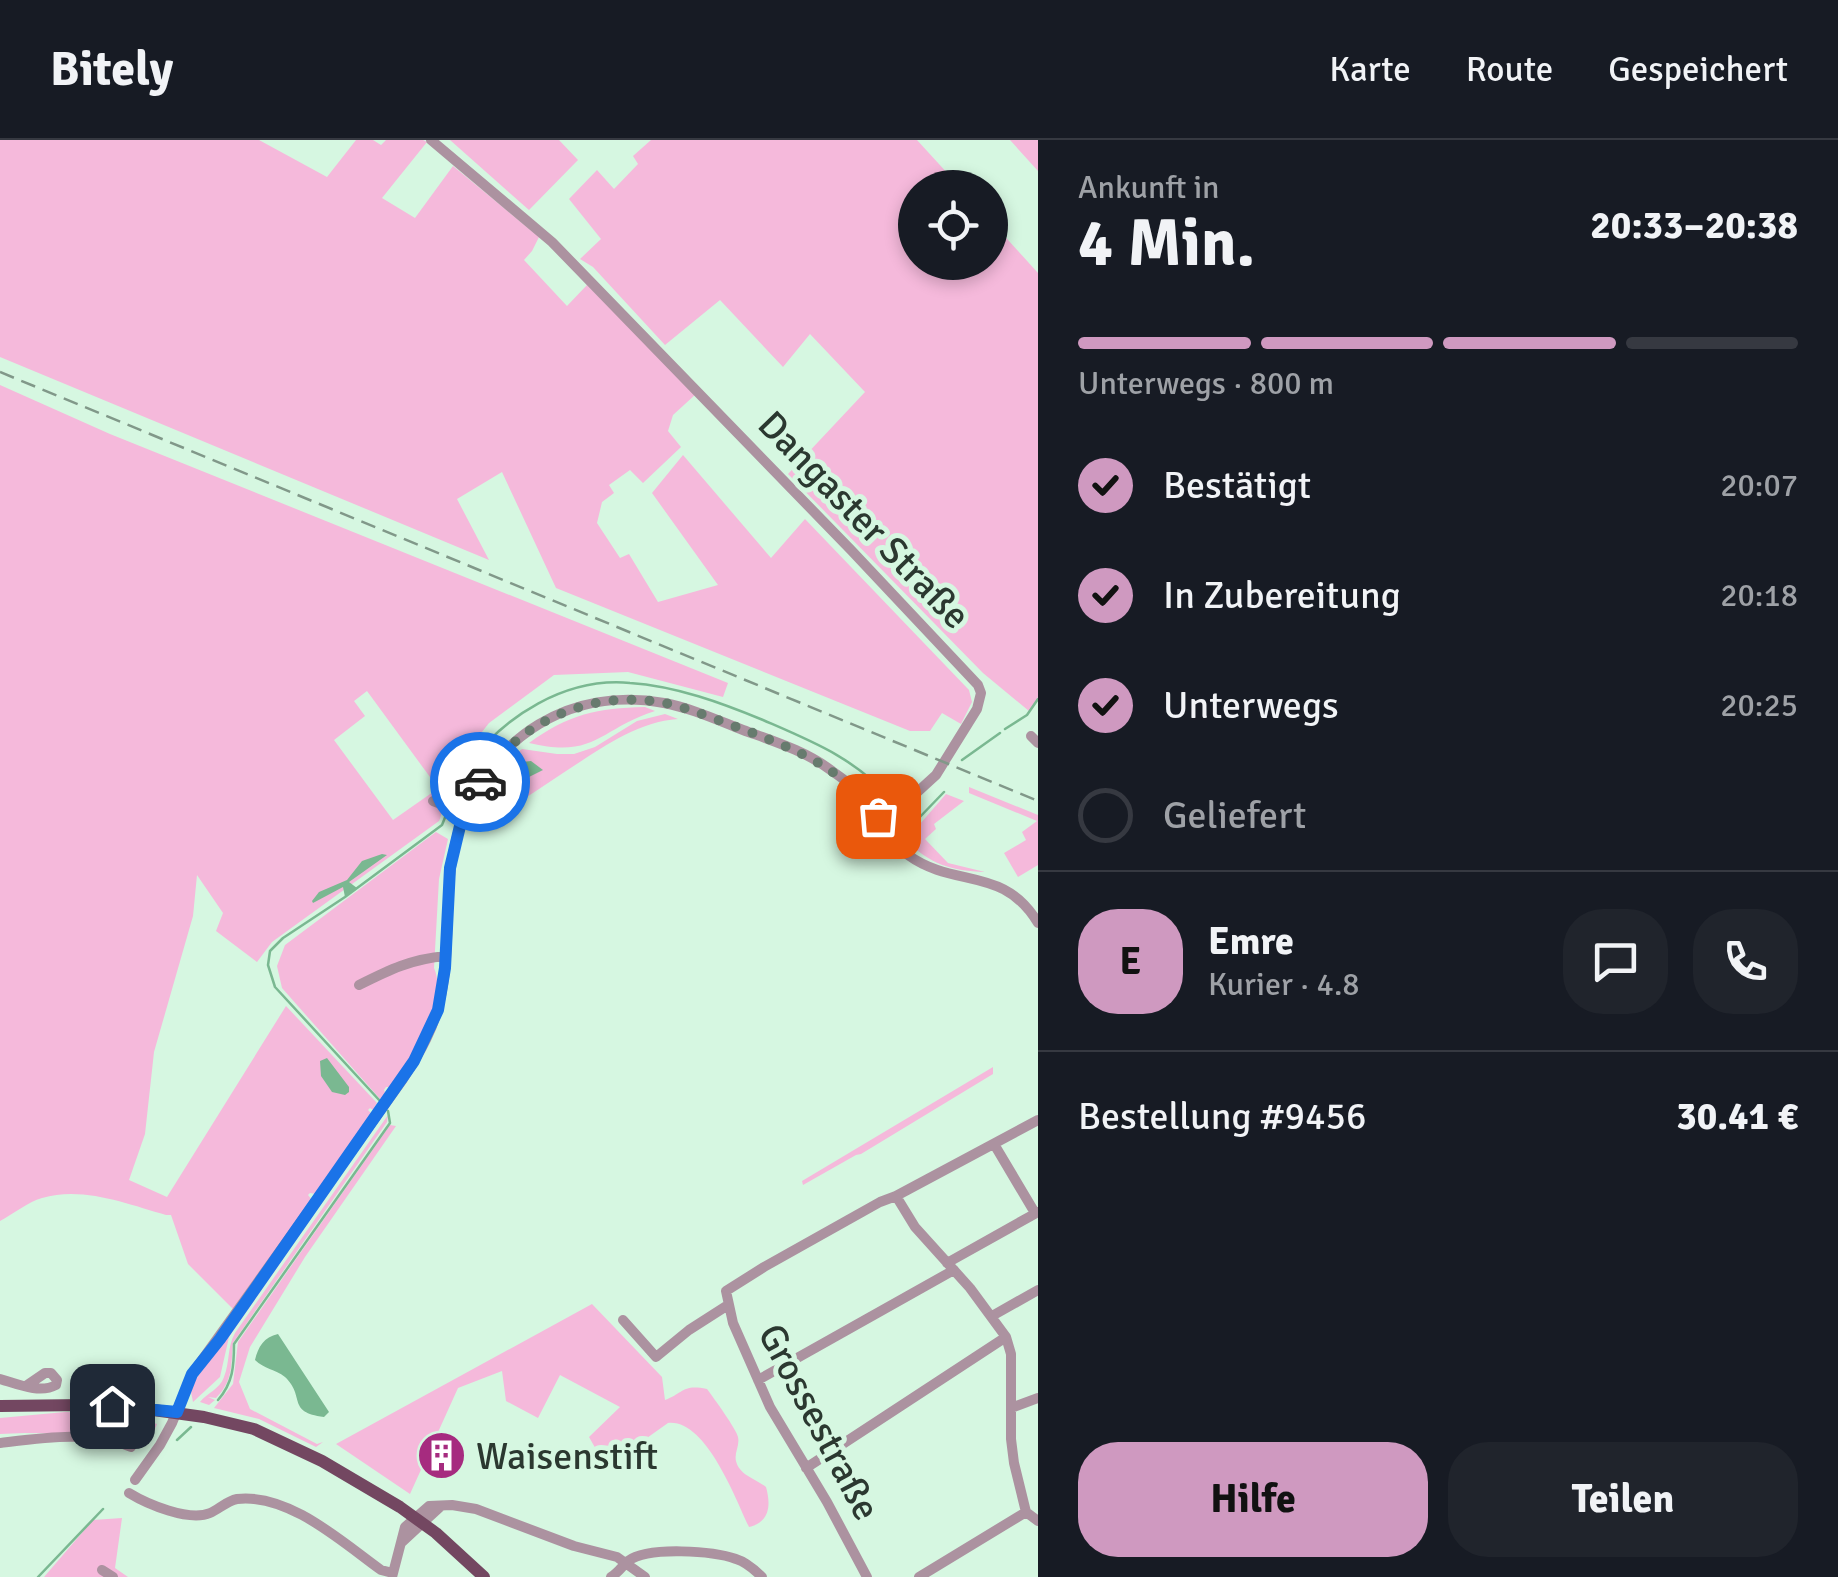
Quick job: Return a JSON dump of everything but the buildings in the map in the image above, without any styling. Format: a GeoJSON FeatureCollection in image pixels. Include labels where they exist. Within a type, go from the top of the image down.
{"type":"FeatureCollection","features":[{"type":"Feature","properties":{"kind":"main road"},"geometry":{"type":"LineString","coordinates":[[0,1409],[98,1405],[177,1412],[267,1434],[344,1473],[418,1520],[484,1577]]}},
{"type":"Feature","properties":{"kind":"street","name":"Dangaster Straße"},"geometry":{"type":"LineString","coordinates":[[431,140],[552,242],[971,675],[981,693],[980,702],[936,775],[878,816]]}},
{"type":"Feature","properties":{"kind":"street"},"geometry":{"type":"LineString","coordinates":[[134,1480],[160,1445],[192,1374],[380,1112],[432,1028],[442,992],[450,868],[465,812],[485,774],[530,729],[586,704],[627,700],[668,704],[798,751],[830,769],[862,795],[899,846],[918,862],[1010,891],[1026,904],[1038,923]]}},
{"type":"Feature","properties":{"kind":"street"},"geometry":{"type":"LineString","coordinates":[[443,804],[465,812]]}},
{"type":"Feature","properties":{"kind":"street"},"geometry":{"type":"LineString","coordinates":[[358,986],[403,963],[446,956]]}},
{"type":"Feature","properties":{"kind":"street"},"geometry":{"type":"LineString","coordinates":[[1038,1120],[896,1196],[914,1227],[1006,1337],[1014,1463],[1026,1512],[1038,1521]]}},
{"type":"Feature","properties":{"kind":"street"},"geometry":{"type":"LineString","coordinates":[[758,1380],[1036,1212],[994,1144]]}},
{"type":"Feature","properties":{"kind":"street","name":"Grossestraße"},"geometry":{"type":"LineString","coordinates":[[866,1577],[827,1502],[776,1420],[733,1323],[726,1291],[780,1257],[896,1196]]}},
{"type":"Feature","properties":{"kind":"street"},"geometry":{"type":"LineString","coordinates":[[992,1316],[1038,1290]]}},
{"type":"Feature","properties":{"kind":"street"},"geometry":{"type":"LineString","coordinates":[[623,1320],[656,1357],[728,1305]]}},
{"type":"Feature","properties":{"kind":"street"},"geometry":{"type":"LineString","coordinates":[[806,1468],[1006,1337]]}},
{"type":"Feature","properties":{"kind":"street"},"geometry":{"type":"LineString","coordinates":[[0,1379],[26,1386]]}},
{"type":"Feature","properties":{"kind":"street"},"geometry":{"type":"LineString","coordinates":[[1011,1408],[1038,1398]]}},
{"type":"Feature","properties":{"kind":"street"},"geometry":{"type":"LineString","coordinates":[[0,1443],[73,1438],[117,1441],[131,1448]]}},
{"type":"Feature","properties":{"kind":"street"},"geometry":{"type":"LineString","coordinates":[[128,1493],[197,1516],[236,1500],[282,1506],[308,1518],[393,1575],[405,1527],[418,1520],[429,1506],[476,1509],[574,1546],[617,1557],[645,1577]]}},
{"type":"Feature","properties":{"kind":"street"},"geometry":{"type":"LineString","coordinates":[[919,1577],[1026,1512]]}},
{"type":"Feature","properties":{"kind":"street"},"geometry":{"type":"LineString","coordinates":[[612,1577],[622,1571],[626,1562],[670,1550],[735,1558],[762,1577]]}},
{"type":"Feature","properties":{"kind":"shaded area"},"geometry":{"type":"Polygon","coordinates":[[[0,140],[259,140],[327,177],[356,140],[373,140],[381,145],[386,140],[427,142],[382,198],[415,218],[453,166],[539,237],[524,260],[567,306],[587,285],[696,394],[673,415],[668,431],[681,447],[643,483],[630,470],[609,485],[614,493],[602,502],[597,523],[620,558],[629,554],[658,602],[718,585],[652,493],[683,455],[771,558],[805,519],[969,690],[972,702],[961,724],[942,713],[930,731],[910,731],[556,588],[502,472],[457,499],[489,560],[0,357],[0,140]]]}},
{"type":"Feature","properties":{"kind":"shaded area"},"geometry":{"type":"Polygon","coordinates":[[[450,140],[559,140],[578,160],[529,210],[450,140]]]}},
{"type":"Feature","properties":{"kind":"shaded area"},"geometry":{"type":"Polygon","coordinates":[[[651,140],[917,140],[944,170],[898,170],[898,280],[1008,280],[1008,240],[1038,273],[1038,697],[1029,711],[983,673],[788,474],[865,392],[810,334],[783,367],[720,300],[665,345],[593,267],[580,259],[601,239],[569,199],[597,170],[614,189],[638,164],[633,156],[651,140]]]}},
{"type":"Feature","properties":{"kind":"shaded area"},"geometry":{"type":"Polygon","coordinates":[[[1010,140],[1038,140],[1038,171],[1010,140]]]}},
{"type":"Feature","properties":{"kind":"shaded area"},"geometry":{"type":"Polygon","coordinates":[[[0,385],[110,434],[728,683],[723,697],[628,672],[554,675],[489,723],[438,788],[367,691],[354,701],[365,716],[334,740],[393,820],[433,792],[441,810],[439,821],[272,942],[257,962],[216,931],[223,913],[197,875],[193,916],[154,1052],[145,1134],[129,1180],[167,1197],[286,1006],[377,1103],[375,1111],[368,1110],[373,1115],[316,1194],[308,1195],[312,1200],[233,1309],[188,1264],[171,1215],[73,1194],[37,1200],[0,1221],[0,385]]]}},
{"type":"Feature","properties":{"kind":"shaded area"},"geometry":{"type":"Polygon","coordinates":[[[645,707],[655,711],[584,745],[551,747],[529,743],[584,714],[645,707]]]}},
{"type":"Feature","properties":{"kind":"shaded area"},"geometry":{"type":"Polygon","coordinates":[[[665,714],[678,719],[646,726],[616,740],[475,830],[491,785],[522,749],[574,754],[595,747],[637,721],[665,714]]]}},
{"type":"Feature","properties":{"kind":"shaded area"},"geometry":{"type":"Polygon","coordinates":[[[531,761],[543,770],[493,795],[488,792],[513,763],[531,761]]]}},
{"type":"Feature","properties":{"kind":"shaded area"},"geometry":{"type":"Polygon","coordinates":[[[969,787],[1038,815],[1038,865],[1018,877],[1004,853],[1026,840],[1022,832],[1037,821],[969,793],[969,787]]]}},
{"type":"Feature","properties":{"kind":"shaded area"},"geometry":{"type":"Polygon","coordinates":[[[946,794],[964,801],[934,824],[936,829],[925,839],[948,863],[985,872],[942,865],[906,840],[946,794]]]}},
{"type":"Feature","properties":{"kind":"shaded area"},"geometry":{"type":"Polygon","coordinates":[[[436,832],[448,839],[439,879],[436,997],[417,1046],[380,1099],[282,988],[277,966],[285,945],[436,832]]]}},
{"type":"Feature","properties":{"kind":"shaded area"},"geometry":{"type":"Polygon","coordinates":[[[387,855],[349,882],[357,888],[345,897],[343,887],[313,903],[319,892],[347,880],[362,861],[387,855]]]}},
{"type":"Feature","properties":{"kind":"shaded area"},"geometry":{"type":"Polygon","coordinates":[[[327,1058],[349,1087],[345,1095],[332,1092],[321,1076],[320,1061],[327,1058]]]}},
{"type":"Feature","properties":{"kind":"shaded area"},"geometry":{"type":"Polygon","coordinates":[[[993,1067],[993,1074],[803,1185],[802,1181],[993,1067]]]}},
{"type":"Feature","properties":{"kind":"shaded area"},"geometry":{"type":"Polygon","coordinates":[[[388,1115],[387,1122],[233,1343],[230,1372],[222,1392],[216,1398],[208,1397],[215,1400],[209,1405],[200,1402],[222,1381],[235,1333],[388,1115]]]}},
{"type":"Feature","properties":{"kind":"shaded area"},"geometry":{"type":"Polygon","coordinates":[[[380,1119],[229,1337],[220,1377],[193,1402],[191,1392],[196,1379],[380,1119]]]}},
{"type":"Feature","properties":{"kind":"shaded area"},"geometry":{"type":"Polygon","coordinates":[[[390,1125],[396,1126],[305,1257],[250,1347],[239,1382],[250,1409],[317,1444],[323,1442],[316,1447],[259,1419],[214,1408],[233,1384],[238,1342],[390,1125]]]}},
{"type":"Feature","properties":{"kind":"shaded area"},"geometry":{"type":"Polygon","coordinates":[[[592,1304],[662,1377],[665,1400],[688,1388],[707,1389],[737,1433],[738,1466],[766,1487],[768,1506],[765,1517],[756,1525],[749,1527],[707,1447],[682,1425],[668,1423],[606,1467],[589,1437],[620,1407],[560,1375],[538,1418],[506,1401],[502,1371],[458,1388],[410,1494],[336,1444],[592,1304]]]}},
{"type":"Feature","properties":{"kind":"shaded area"},"geometry":{"type":"Polygon","coordinates":[[[278,1334],[329,1412],[324,1417],[300,1407],[285,1377],[255,1360],[262,1343],[278,1334]]]}},
{"type":"Feature","properties":{"kind":"shaded area"},"geometry":{"type":"Polygon","coordinates":[[[65,1412],[123,1414],[157,1424],[152,1435],[0,1434],[0,1418],[65,1412]]]}},
{"type":"Feature","properties":{"kind":"shaded area"},"geometry":{"type":"Polygon","coordinates":[[[122,1518],[115,1568],[128,1577],[44,1577],[93,1520],[122,1518]]]}},
{"type":"Feature","properties":{"kind":"waterway"},"geometry":{"type":"LineString","coordinates":[[451,802],[467,767],[518,716],[560,693],[606,683],[681,692],[763,720],[848,762],[893,800]]}},
{"type":"Feature","properties":{"kind":"waterway"},"geometry":{"type":"LineString","coordinates":[[1005,729],[1027,715],[1038,699]]}},
{"type":"Feature","properties":{"kind":"waterway"},"geometry":{"type":"LineString","coordinates":[[962,760],[1000,733]]}},
{"type":"Feature","properties":{"kind":"waterway"},"geometry":{"type":"LineString","coordinates":[[900,813],[907,822],[917,820],[944,792]]}},
{"type":"Feature","properties":{"kind":"waterway"},"geometry":{"type":"LineString","coordinates":[[380,1101],[275,987],[268,965],[270,951],[442,825],[448,810]]}},
{"type":"Feature","properties":{"kind":"waterway"},"geometry":{"type":"LineString","coordinates":[[218,1400],[232,1374],[234,1344],[390,1123],[388,1111]]}},
{"type":"Feature","properties":{"kind":"waterway"},"geometry":{"type":"LineString","coordinates":[[177,1440],[191,1427]]}},
{"type":"Feature","properties":{"kind":"waterway"},"geometry":{"type":"LineString","coordinates":[[38,1577],[103,1509]]}},
{"type":"Feature","properties":{"kind":"railway"},"geometry":{"type":"LineString","coordinates":[[0,372],[1038,801]]}},
{"type":"Feature","properties":{"kind":"way so far"},"geometry":{"type":"LineString","coordinates":[[480,782],[508,747],[548,719],[607,700],[648,701],[703,714],[816,760],[862,795],[878,816]]}},
{"type":"Feature","properties":{"kind":"place","name":"Waisenstift"},"geometry":{"type":"Point","coordinates":[441,1456]}},
{"type":"Feature","properties":{"kind":"route"},"geometry":{"type":"LineString","coordinates":[[112,1406],[177,1412],[192,1374],[404,1079],[438,1010],[445,968],[450,868],[460,826],[480,782]]}}]}
